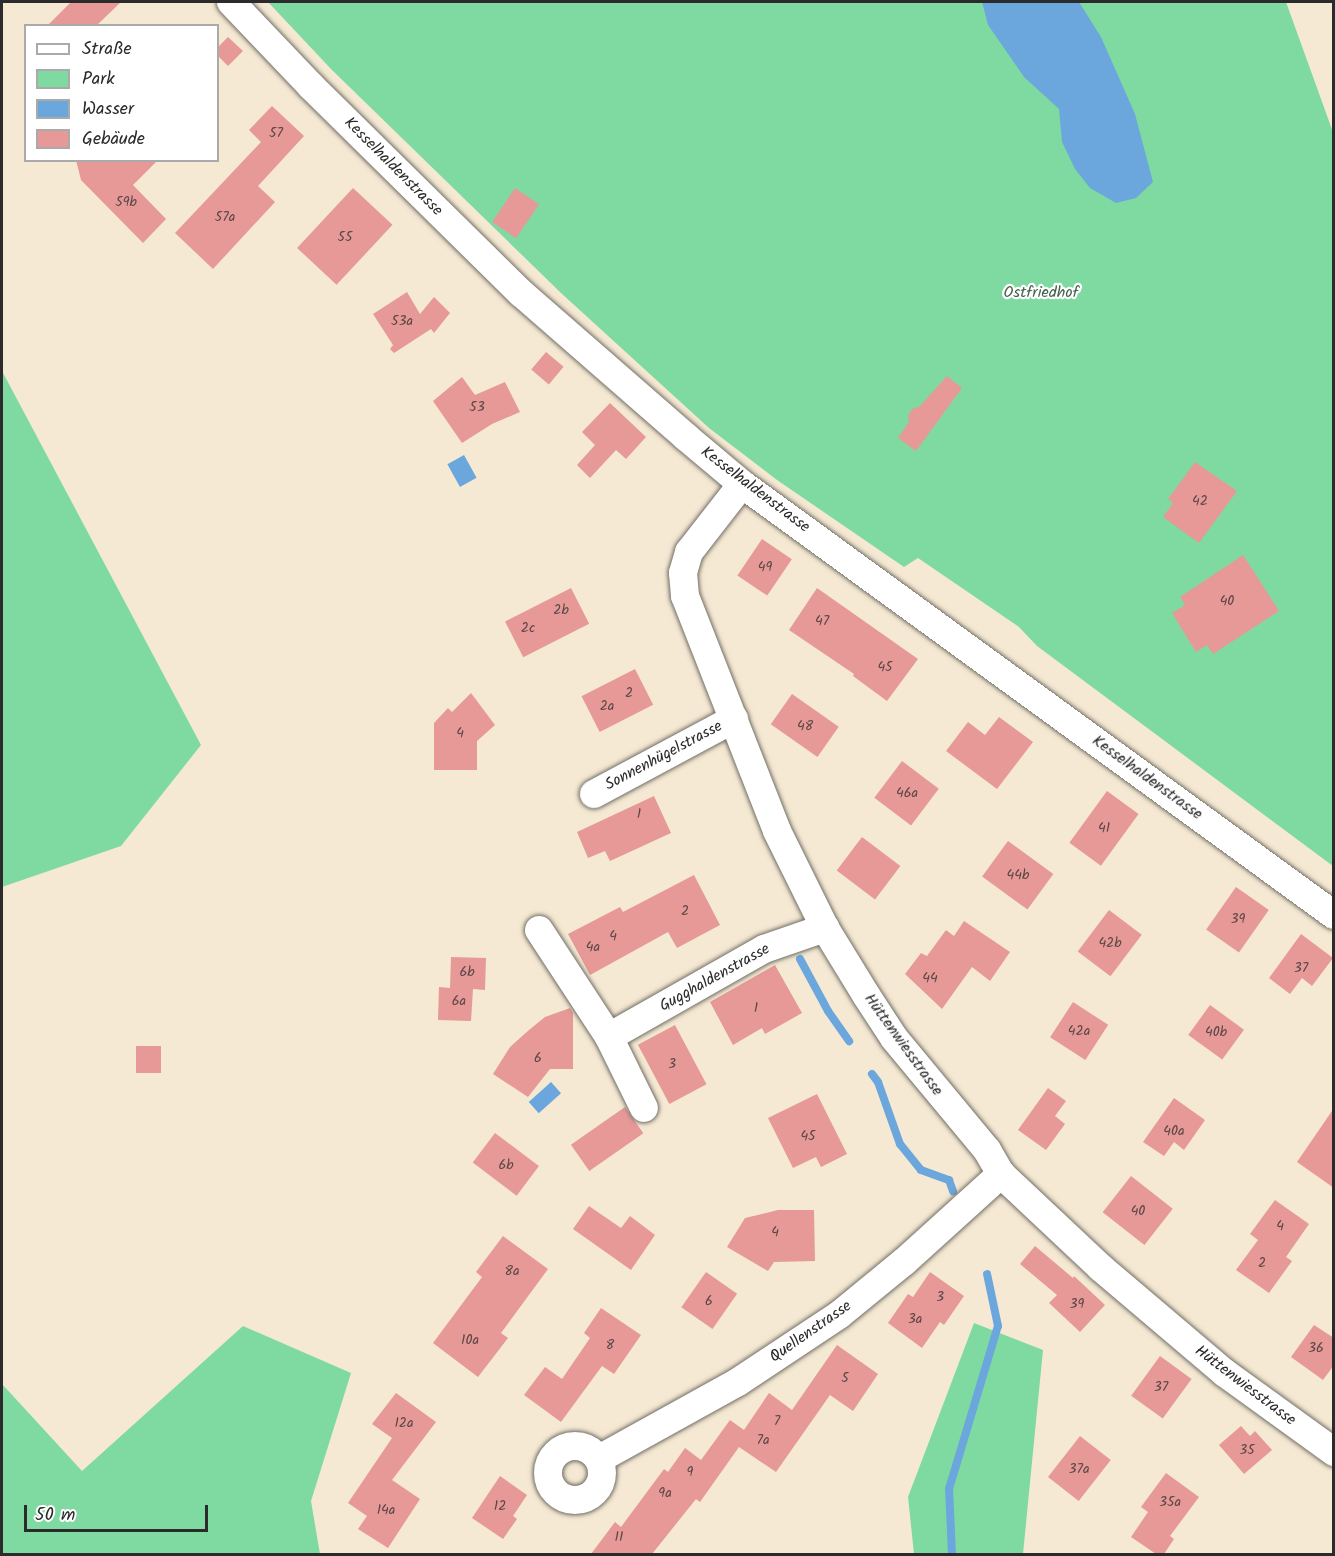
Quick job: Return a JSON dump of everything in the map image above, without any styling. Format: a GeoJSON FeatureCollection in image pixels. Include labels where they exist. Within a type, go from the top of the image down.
{"type":"FeatureCollection","features":[{"type":"Feature","properties":{"kind":"street","name":"Kesselhaldenstrasse"},"geometry":{"type":"LineString","coordinates":[[231,2],[311,86],[521,293],[742,484],[1334,915]]}},
{"type":"Feature","properties":{"kind":"street","name":"Hüttenwiesstrasse"},"geometry":{"type":"LineString","coordinates":[[742,484],[689,552],[683,573],[685,596],[777,831],[825,928],[894,1038],[987,1150],[1001,1174],[1101,1268],[1216,1366],[1334,1452]]}},
{"type":"Feature","properties":{"kind":"street","name":"Sonnenhügelstrasse"},"geometry":{"type":"LineString","coordinates":[[594,794],[734,719]]}},
{"type":"Feature","properties":{"kind":"street","name":"Gugghaldenstrasse"},"geometry":{"type":"LineString","coordinates":[[609,1037],[764,949],[825,928]]}},
{"type":"Feature","properties":{"kind":"street"},"geometry":{"type":"LineString","coordinates":[[539,930],[609,1037],[644,1108]]}},
{"type":"Feature","properties":{"kind":"street","name":"Quellenstrasse"},"geometry":{"type":"LineString","coordinates":[[599,1459],[738,1382],[839,1316],[905,1261],[1001,1174]]}},
{"type":"Feature","properties":{"kind":"green space","name":"Ostfriedhof"},"geometry":{"type":"Polygon","coordinates":[[[268,2],[1286,2],[1334,135],[1333,866],[1037,646],[1019,627],[918,558],[904,567],[777,480],[709,428],[561,293],[331,69],[268,2]]]}},
{"type":"Feature","properties":{"kind":"green space"},"geometry":{"type":"Polygon","coordinates":[[[2,371],[201,745],[121,846],[2,887],[2,371]]]}},
{"type":"Feature","properties":{"kind":"green space"},"geometry":{"type":"Polygon","coordinates":[[[974,1323],[1043,1350],[1023,1554],[914,1554],[908,1497],[974,1323]]]}},
{"type":"Feature","properties":{"kind":"green space"},"geometry":{"type":"Polygon","coordinates":[[[243,1326],[351,1373],[311,1501],[320,1554],[2,1554],[2,1384],[82,1471],[243,1326]]]}},
{"type":"Feature","properties":{"kind":"water"},"geometry":{"type":"Polygon","coordinates":[[[982,2],[1079,2],[1101,37],[1135,114],[1153,182],[1136,198],[1116,203],[1090,188],[1075,169],[1062,142],[1059,109],[1024,77],[988,25],[982,2]]]}},
{"type":"Feature","properties":{"kind":"water"},"geometry":{"type":"Polygon","coordinates":[[[464,455],[477,478],[460,487],[447,464],[464,455]]]}},
{"type":"Feature","properties":{"kind":"water"},"geometry":{"type":"Polygon","coordinates":[[[551,1082],[561,1093],[539,1113],[529,1102],[551,1082]]]}},
{"type":"Feature","properties":{"kind":"building"},"geometry":{"type":"Polygon","coordinates":[[[71,2],[121,2],[98,24],[49,24],[71,2]]]}},
{"type":"Feature","properties":{"kind":"building"},"geometry":{"type":"Polygon","coordinates":[[[228,37],[243,51],[228,66],[219,57],[219,46],[228,37]]]}},
{"type":"Feature","properties":{"kind":"building"},"geometry":{"type":"Polygon","coordinates":[[[272,106],[304,136],[258,186],[275,202],[213,269],[175,233],[261,142],[249,130],[272,106]]]}},
{"type":"Feature","properties":{"kind":"building"},"geometry":{"type":"Polygon","coordinates":[[[76,162],[156,162],[133,185],[166,219],[143,243],[81,180],[76,162]]]}},
{"type":"Feature","properties":{"kind":"building"},"geometry":{"type":"Polygon","coordinates":[[[353,188],[392,225],[337,285],[297,248],[353,188]]]}},
{"type":"Feature","properties":{"kind":"building"},"geometry":{"type":"Polygon","coordinates":[[[515,188],[539,204],[516,238],[492,222],[515,188]]]}},
{"type":"Feature","properties":{"kind":"building"},"geometry":{"type":"Polygon","coordinates":[[[407,292],[420,314],[434,297],[450,313],[434,333],[431,329],[394,353],[390,349],[393,345],[373,314],[407,292]]]}},
{"type":"Feature","properties":{"kind":"building"},"geometry":{"type":"Polygon","coordinates":[[[546,352],[564,367],[549,384],[531,370],[546,352]]]}},
{"type":"Feature","properties":{"kind":"building"},"geometry":{"type":"Polygon","coordinates":[[[947,376],[962,388],[916,451],[898,438],[909,422],[908,416],[912,409],[919,407],[947,376]]]}},
{"type":"Feature","properties":{"kind":"building"},"geometry":{"type":"Polygon","coordinates":[[[462,377],[475,395],[505,382],[520,412],[492,424],[462,443],[433,401],[462,377]]]}},
{"type":"Feature","properties":{"kind":"building"},"geometry":{"type":"Polygon","coordinates":[[[610,403],[646,437],[626,459],[616,450],[590,478],[577,465],[595,445],[582,432],[610,403]]]}},
{"type":"Feature","properties":{"kind":"building"},"geometry":{"type":"Polygon","coordinates":[[[1195,462],[1237,491],[1199,543],[1163,517],[1173,503],[1168,499],[1195,462]]]}},
{"type":"Feature","properties":{"kind":"building"},"geometry":{"type":"Polygon","coordinates":[[[762,539],[792,559],[767,596],[737,575],[762,539]]]}},
{"type":"Feature","properties":{"kind":"building"},"geometry":{"type":"Polygon","coordinates":[[[1243,555],[1279,611],[1213,654],[1207,645],[1196,652],[1172,613],[1185,605],[1180,597],[1243,555]]]}},
{"type":"Feature","properties":{"kind":"building"},"geometry":{"type":"Polygon","coordinates":[[[571,588],[589,624],[523,657],[505,622],[571,588]]]}},
{"type":"Feature","properties":{"kind":"building"},"geometry":{"type":"Polygon","coordinates":[[[817,588],[918,659],[887,701],[853,676],[854,674],[789,630],[817,588]]]}},
{"type":"Feature","properties":{"kind":"building"},"geometry":{"type":"Polygon","coordinates":[[[635,669],[653,705],[600,732],[582,696],[635,669]]]}},
{"type":"Feature","properties":{"kind":"building"},"geometry":{"type":"Polygon","coordinates":[[[471,693],[495,725],[477,741],[477,770],[434,770],[434,723],[448,708],[452,712],[471,693]]]}},
{"type":"Feature","properties":{"kind":"building"},"geometry":{"type":"Polygon","coordinates":[[[792,694],[839,727],[817,757],[771,724],[792,694]]]}},
{"type":"Feature","properties":{"kind":"building"},"geometry":{"type":"Polygon","coordinates":[[[999,717],[1033,742],[997,789],[946,751],[968,722],[985,735],[999,717]]]}},
{"type":"Feature","properties":{"kind":"building"},"geometry":{"type":"Polygon","coordinates":[[[902,761],[939,789],[911,825],[874,798],[902,761]]]}},
{"type":"Feature","properties":{"kind":"building"},"geometry":{"type":"Polygon","coordinates":[[[1107,791],[1139,814],[1101,866],[1069,843],[1107,791]]]}},
{"type":"Feature","properties":{"kind":"building"},"geometry":{"type":"Polygon","coordinates":[[[654,796],[671,833],[610,861],[605,851],[588,858],[577,832],[654,796]]]}},
{"type":"Feature","properties":{"kind":"building"},"geometry":{"type":"Polygon","coordinates":[[[862,837],[900,866],[875,899],[837,871],[862,837]]]}},
{"type":"Feature","properties":{"kind":"building"},"geometry":{"type":"Polygon","coordinates":[[[1008,841],[1053,874],[1027,910],[982,877],[1008,841]]]}},
{"type":"Feature","properties":{"kind":"building"},"geometry":{"type":"Polygon","coordinates":[[[694,875],[720,925],[677,948],[668,932],[590,975],[568,934],[620,907],[623,912],[694,875]]]}},
{"type":"Feature","properties":{"kind":"building"},"geometry":{"type":"Polygon","coordinates":[[[1236,887],[1269,910],[1239,953],[1206,930],[1236,887]]]}},
{"type":"Feature","properties":{"kind":"building"},"geometry":{"type":"Polygon","coordinates":[[[1109,910],[1142,935],[1110,976],[1078,952],[1109,910]]]}},
{"type":"Feature","properties":{"kind":"building"},"geometry":{"type":"Polygon","coordinates":[[[964,921],[1010,952],[990,981],[972,967],[942,1009],[905,974],[921,953],[927,956],[946,930],[954,936],[964,921]]]}},
{"type":"Feature","properties":{"kind":"building"},"geometry":{"type":"Polygon","coordinates":[[[1301,934],[1333,958],[1312,986],[1302,978],[1290,994],[1269,978],[1301,934]]]}},
{"type":"Feature","properties":{"kind":"building"},"geometry":{"type":"Polygon","coordinates":[[[451,957],[486,958],[485,990],[473,989],[471,1021],[438,1020],[439,987],[450,988],[451,957]]]}},
{"type":"Feature","properties":{"kind":"building"},"geometry":{"type":"Polygon","coordinates":[[[775,965],[802,1013],[765,1034],[762,1028],[733,1045],[710,1002],[775,965]]]}},
{"type":"Feature","properties":{"kind":"building"},"geometry":{"type":"Polygon","coordinates":[[[1073,1002],[1108,1025],[1085,1060],[1050,1037],[1073,1002]]]}},
{"type":"Feature","properties":{"kind":"building"},"geometry":{"type":"Polygon","coordinates":[[[1210,1005],[1244,1030],[1222,1060],[1188,1035],[1210,1005]]]}},
{"type":"Feature","properties":{"kind":"building"},"geometry":{"type":"Polygon","coordinates":[[[570,1008],[573,1013],[573,1069],[550,1069],[528,1097],[493,1074],[510,1047],[529,1030],[545,1017],[570,1008]]]}},
{"type":"Feature","properties":{"kind":"building"},"geometry":{"type":"Polygon","coordinates":[[[675,1025],[706,1084],[669,1104],[638,1045],[675,1025]]]}},
{"type":"Feature","properties":{"kind":"building"},"geometry":{"type":"Polygon","coordinates":[[[136,1046],[161,1046],[161,1073],[136,1073],[136,1046]]]}},
{"type":"Feature","properties":{"kind":"building"},"geometry":{"type":"Polygon","coordinates":[[[1048,1088],[1066,1101],[1055,1116],[1065,1124],[1046,1150],[1018,1130],[1048,1088]]]}},
{"type":"Feature","properties":{"kind":"building"},"geometry":{"type":"Polygon","coordinates":[[[817,1094],[847,1154],[821,1167],[816,1157],[793,1168],[768,1118],[817,1094]]]}},
{"type":"Feature","properties":{"kind":"building"},"geometry":{"type":"Polygon","coordinates":[[[1174,1098],[1205,1120],[1184,1150],[1174,1142],[1164,1156],[1143,1142],[1174,1098]]]}},
{"type":"Feature","properties":{"kind":"building"},"geometry":{"type":"Polygon","coordinates":[[[625,1107],[643,1133],[589,1171],[571,1145],[625,1107]]]}},
{"type":"Feature","properties":{"kind":"building"},"geometry":{"type":"Polygon","coordinates":[[[1334,1108],[1334,1188],[1297,1162],[1334,1108]]]}},
{"type":"Feature","properties":{"kind":"building"},"geometry":{"type":"Polygon","coordinates":[[[495,1133],[539,1166],[517,1196],[473,1163],[495,1133]]]}},
{"type":"Feature","properties":{"kind":"building"},"geometry":{"type":"Polygon","coordinates":[[[1131,1176],[1173,1209],[1144,1245],[1103,1212],[1131,1176]]]}},
{"type":"Feature","properties":{"kind":"building"},"geometry":{"type":"Polygon","coordinates":[[[1275,1200],[1309,1224],[1286,1257],[1292,1261],[1269,1293],[1236,1270],[1258,1240],[1250,1234],[1275,1200]]]}},
{"type":"Feature","properties":{"kind":"building"},"geometry":{"type":"Polygon","coordinates":[[[589,1206],[621,1228],[630,1216],[655,1235],[631,1270],[573,1229],[589,1206]]]}},
{"type":"Feature","properties":{"kind":"building"},"geometry":{"type":"Polygon","coordinates":[[[778,1210],[814,1210],[815,1261],[774,1262],[768,1271],[727,1247],[745,1218],[778,1210]]]}},
{"type":"Feature","properties":{"kind":"building"},"geometry":{"type":"Polygon","coordinates":[[[503,1236],[548,1269],[501,1333],[508,1338],[478,1377],[433,1343],[482,1277],[476,1272],[503,1236]]]}},
{"type":"Feature","properties":{"kind":"building"},"geometry":{"type":"Polygon","coordinates":[[[1035,1246],[1073,1278],[1074,1276],[1105,1305],[1080,1332],[1049,1303],[1057,1295],[1020,1264],[1035,1246]]]}},
{"type":"Feature","properties":{"kind":"building"},"geometry":{"type":"Polygon","coordinates":[[[706,1272],[737,1294],[712,1329],[681,1307],[706,1272]]]}},
{"type":"Feature","properties":{"kind":"building"},"geometry":{"type":"Polygon","coordinates":[[[930,1272],[964,1296],[944,1325],[940,1322],[922,1348],[888,1323],[908,1294],[913,1297],[930,1272]]]}},
{"type":"Feature","properties":{"kind":"building"},"geometry":{"type":"Polygon","coordinates":[[[601,1308],[641,1335],[614,1374],[602,1366],[561,1422],[524,1395],[545,1367],[562,1379],[590,1338],[584,1333],[601,1308]]]}},
{"type":"Feature","properties":{"kind":"building"},"geometry":{"type":"Polygon","coordinates":[[[1314,1325],[1334,1338],[1334,1365],[1323,1380],[1291,1357],[1314,1325]]]}},
{"type":"Feature","properties":{"kind":"building"},"geometry":{"type":"Polygon","coordinates":[[[837,1345],[878,1374],[853,1411],[830,1395],[776,1472],[739,1447],[700,1502],[696,1499],[652,1554],[591,1554],[615,1522],[621,1527],[664,1469],[668,1472],[685,1448],[701,1460],[730,1420],[744,1430],[769,1393],[792,1410],[837,1345]]]}},
{"type":"Feature","properties":{"kind":"building"},"geometry":{"type":"Polygon","coordinates":[[[1160,1356],[1192,1379],[1163,1419],[1131,1396],[1160,1356]]]}},
{"type":"Feature","properties":{"kind":"building"},"geometry":{"type":"Polygon","coordinates":[[[396,1393],[436,1422],[392,1480],[420,1499],[388,1548],[358,1529],[367,1516],[348,1503],[392,1438],[372,1424],[396,1393]]]}},
{"type":"Feature","properties":{"kind":"building"},"geometry":{"type":"Polygon","coordinates":[[[1241,1426],[1250,1436],[1255,1431],[1272,1450],[1244,1474],[1219,1445],[1241,1426]]]}},
{"type":"Feature","properties":{"kind":"building"},"geometry":{"type":"Polygon","coordinates":[[[1080,1436],[1111,1460],[1079,1501],[1048,1477],[1080,1436]]]}},
{"type":"Feature","properties":{"kind":"building"},"geometry":{"type":"Polygon","coordinates":[[[1166,1473],[1199,1497],[1170,1536],[1174,1539],[1164,1554],[1156,1554],[1131,1537],[1148,1512],[1141,1507],[1166,1473]]]}},
{"type":"Feature","properties":{"kind":"building"},"geometry":{"type":"Polygon","coordinates":[[[500,1476],[527,1495],[513,1516],[517,1519],[503,1539],[472,1518],[500,1476]]]}},
{"type":"Feature","properties":{"kind":"waterway"},"geometry":{"type":"LineString","coordinates":[[800,959],[828,1011],[849,1041]]}},
{"type":"Feature","properties":{"kind":"waterway"},"geometry":{"type":"LineString","coordinates":[[872,1074],[878,1082],[900,1144],[921,1170],[949,1180],[953,1191]]}},
{"type":"Feature","properties":{"kind":"waterway"},"geometry":{"type":"LineString","coordinates":[[952,1554],[949,1489],[998,1326],[987,1274]]}}]}
